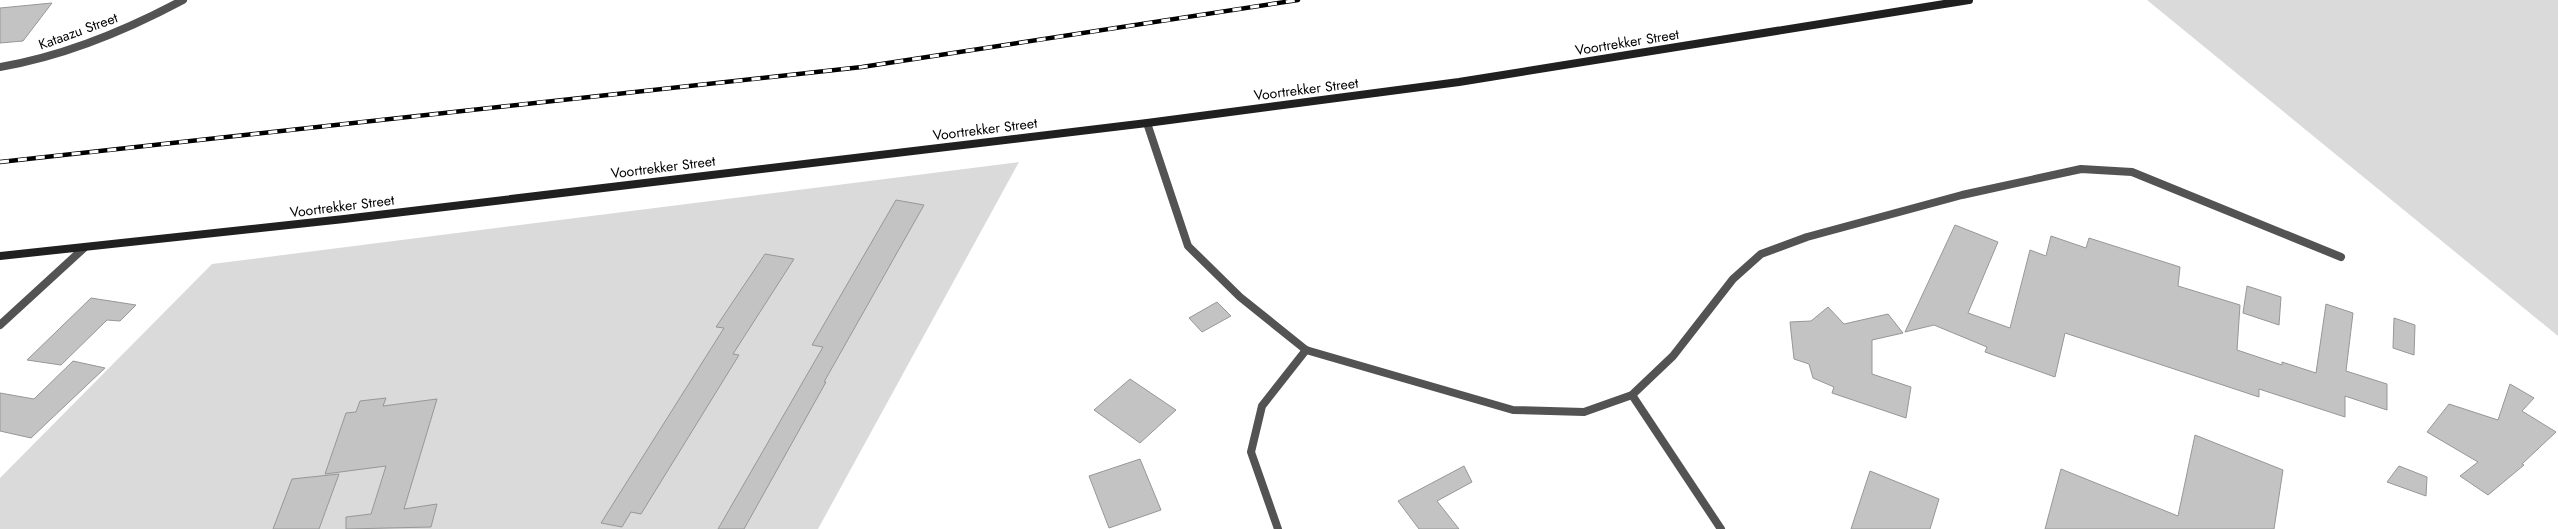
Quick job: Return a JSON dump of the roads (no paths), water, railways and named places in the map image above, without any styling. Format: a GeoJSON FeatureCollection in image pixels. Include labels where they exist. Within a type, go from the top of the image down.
{"type":"FeatureCollection","features":[{"type":"Feature","properties":{"kind":"main road","name":"Voortrekker Street"},"geometry":{"type":"LineString","coordinates":[[0,256],[344,219],[559,192],[1147,123],[1460,82],[1969,0]]}},
{"type":"Feature","properties":{"kind":"street","name":"Kataazu Street"},"geometry":{"type":"LineString","coordinates":[[0,67],[40,59],[96,40],[154,16],[183,0]]}},
{"type":"Feature","properties":{"kind":"street"},"geometry":{"type":"LineString","coordinates":[[1147,123],[1188,246],[1240,297],[1306,350],[1513,410],[1584,412],[1632,394],[1673,356],[1733,279],[1761,254],[1806,237],[1962,195],[2081,169],[2132,172],[2341,257]]}},
{"type":"Feature","properties":{"kind":"street"},"geometry":{"type":"LineString","coordinates":[[0,325],[84,248]]}},
{"type":"Feature","properties":{"kind":"street"},"geometry":{"type":"LineString","coordinates":[[1278,529],[1251,452],[1262,406],[1306,350]]}},
{"type":"Feature","properties":{"kind":"street"},"geometry":{"type":"LineString","coordinates":[[1632,394],[1721,529]]}},
{"type":"Feature","properties":{"kind":"railway"},"geometry":{"type":"LineString","coordinates":[[0,162],[862,67],[1298,0]]}}]}
